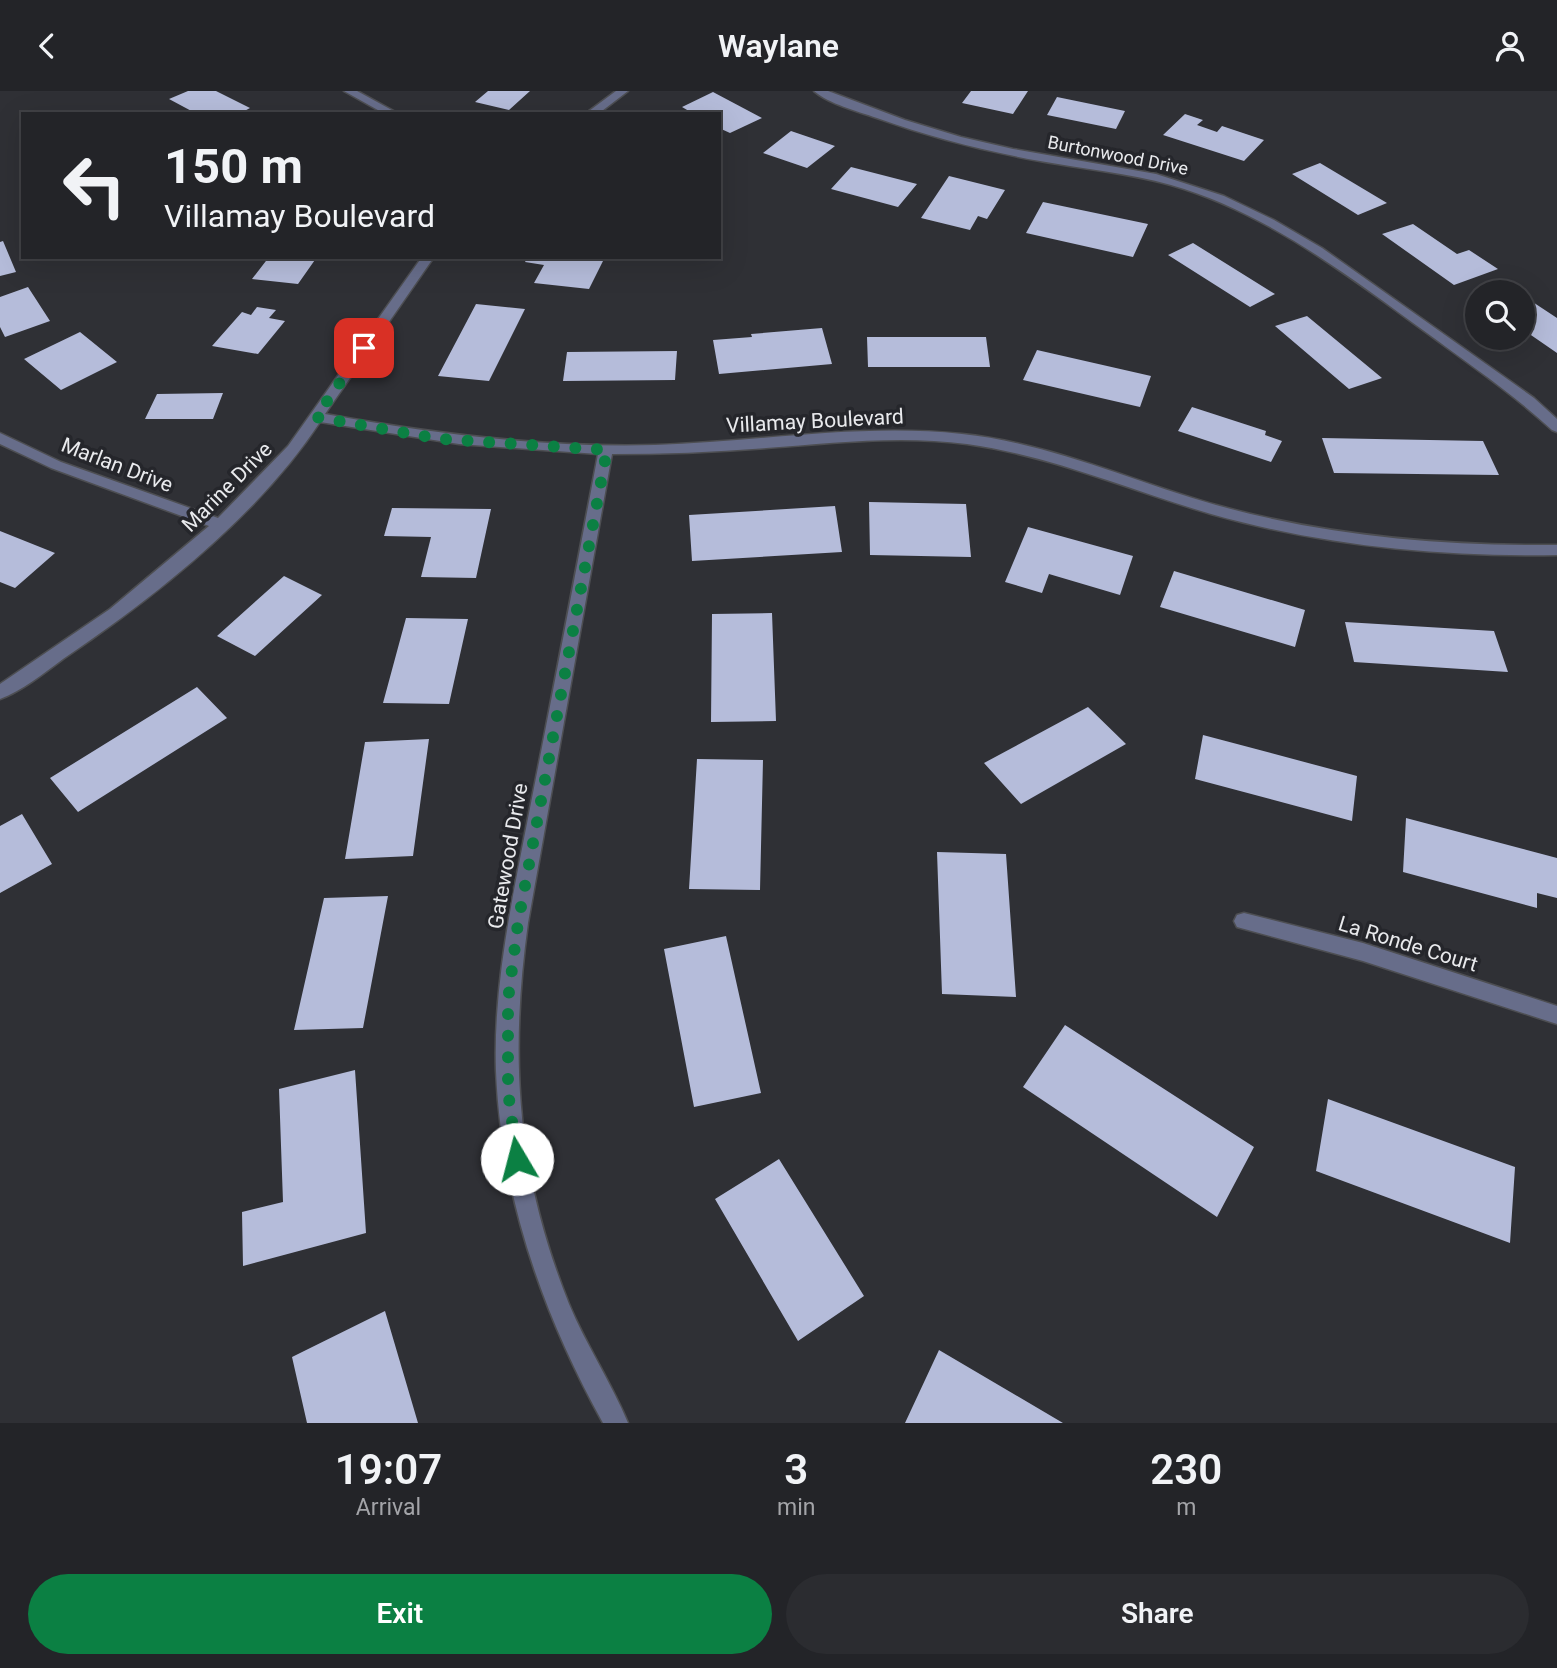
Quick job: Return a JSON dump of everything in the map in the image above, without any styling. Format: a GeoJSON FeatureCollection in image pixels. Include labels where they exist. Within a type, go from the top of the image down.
{"type":"FeatureCollection","features":[{"type":"Feature","properties":{"kind":"street"},"geometry":{"type":"LineString","coordinates":[[349,91],[390,112]]}},
{"type":"Feature","properties":{"kind":"street"},"geometry":{"type":"LineString","coordinates":[[593,112],[623,91]]}},
{"type":"Feature","properties":{"kind":"street","name":"Burtonwood Drive"},"geometry":{"type":"LineString","coordinates":[[819,91],[859,109],[925,132],[1041,158],[1165,180],[1255,213],[1334,260],[1529,401],[1557,427]]}},
{"type":"Feature","properties":{"kind":"street","name":"Marine Drive"},"geometry":{"type":"LineString","coordinates":[[0,692],[107,622],[156,584],[221,525],[289,455],[427,259]]}},
{"type":"Feature","properties":{"kind":"street","name":"Villamay Boulevard"},"geometry":{"type":"LineString","coordinates":[[316,417],[441,439],[607,450],[700,448],[843,436],[963,439],[1035,452],[1214,509],[1287,527],[1414,547],[1557,550]]}},
{"type":"Feature","properties":{"kind":"street","name":"Marlan Drive"},"geometry":{"type":"LineString","coordinates":[[0,438],[57,464],[221,525]]}},
{"type":"Feature","properties":{"kind":"street","name":"Gatewood Drive"},"geometry":{"type":"LineString","coordinates":[[607,450],[518,923],[508,1000],[508,1091],[520,1181],[550,1285],[596,1390],[616,1423]]}},
{"type":"Feature","properties":{"kind":"street","name":"La Ronde Court"},"geometry":{"type":"LineString","coordinates":[[1244,921],[1363,952],[1557,1015]]}},
{"type":"Feature","properties":{"kind":"building"},"geometry":{"type":"Polygon","coordinates":[[[188,91],[216,91],[250,108],[243,112],[193,112],[169,99],[188,91]]]}},
{"type":"Feature","properties":{"kind":"building"},"geometry":{"type":"Polygon","coordinates":[[[488,91],[530,91],[509,110],[475,102],[488,91]]]}},
{"type":"Feature","properties":{"kind":"building"},"geometry":{"type":"Polygon","coordinates":[[[971,91],[1028,91],[1013,114],[962,103],[971,91]]]}},
{"type":"Feature","properties":{"kind":"building"},"geometry":{"type":"Polygon","coordinates":[[[713,92],[762,118],[730,133],[721,129],[721,112],[691,112],[682,107],[713,92]]]}},
{"type":"Feature","properties":{"kind":"building"},"geometry":{"type":"Polygon","coordinates":[[[1057,97],[1125,111],[1116,129],[1047,115],[1057,97]]]}},
{"type":"Feature","properties":{"kind":"building"},"geometry":{"type":"Polygon","coordinates":[[[1185,114],[1203,120],[1197,125],[1217,132],[1222,126],[1264,140],[1244,161],[1163,135],[1185,114]]]}},
{"type":"Feature","properties":{"kind":"building"},"geometry":{"type":"Polygon","coordinates":[[[791,131],[835,146],[807,168],[763,153],[791,131]]]}},
{"type":"Feature","properties":{"kind":"building"},"geometry":{"type":"Polygon","coordinates":[[[1320,163],[1387,203],[1358,215],[1292,174],[1320,163]]]}},
{"type":"Feature","properties":{"kind":"building"},"geometry":{"type":"Polygon","coordinates":[[[851,167],[917,184],[898,207],[831,189],[851,167]]]}},
{"type":"Feature","properties":{"kind":"building"},"geometry":{"type":"Polygon","coordinates":[[[949,176],[1005,190],[987,219],[978,216],[970,230],[921,218],[949,176]]]}},
{"type":"Feature","properties":{"kind":"building"},"geometry":{"type":"Polygon","coordinates":[[[1043,202],[1148,224],[1133,257],[1026,233],[1043,202]]]}},
{"type":"Feature","properties":{"kind":"building"},"geometry":{"type":"Polygon","coordinates":[[[1413,224],[1457,254],[1469,250],[1498,269],[1454,285],[1382,234],[1413,224]]]}},
{"type":"Feature","properties":{"kind":"building"},"geometry":{"type":"Polygon","coordinates":[[[3,241],[16,272],[0,276],[0,242],[3,241]]]}},
{"type":"Feature","properties":{"kind":"building"},"geometry":{"type":"Polygon","coordinates":[[[1193,243],[1275,294],[1250,307],[1168,255],[1193,243]]]}},
{"type":"Feature","properties":{"kind":"building"},"geometry":{"type":"Polygon","coordinates":[[[267,259],[316,259],[298,284],[252,279],[267,259]]]}},
{"type":"Feature","properties":{"kind":"building"},"geometry":{"type":"Polygon","coordinates":[[[527,259],[604,259],[589,289],[534,283],[544,265],[525,262],[527,259]]]}},
{"type":"Feature","properties":{"kind":"building"},"geometry":{"type":"Polygon","coordinates":[[[28,287],[50,321],[5,337],[0,327],[0,297],[28,287]]]}},
{"type":"Feature","properties":{"kind":"building"},"geometry":{"type":"Polygon","coordinates":[[[476,304],[525,309],[489,381],[438,376],[476,304]]]}},
{"type":"Feature","properties":{"kind":"building"},"geometry":{"type":"Polygon","coordinates":[[[1535,304],[1557,318],[1557,353],[1535,338],[1535,304]]]}},
{"type":"Feature","properties":{"kind":"building"},"geometry":{"type":"Polygon","coordinates":[[[257,307],[276,310],[269,318],[285,321],[258,354],[212,346],[242,312],[251,315],[257,307]]]}},
{"type":"Feature","properties":{"kind":"building"},"geometry":{"type":"Polygon","coordinates":[[[1307,316],[1382,378],[1349,389],[1275,326],[1307,316]]]}},
{"type":"Feature","properties":{"kind":"building"},"geometry":{"type":"Polygon","coordinates":[[[822,328],[832,364],[719,374],[713,340],[822,328]]]}},
{"type":"Feature","properties":{"kind":"building"},"geometry":{"type":"Polygon","coordinates":[[[80,332],[117,362],[61,390],[24,359],[80,332]]]}},
{"type":"Feature","properties":{"kind":"building"},"geometry":{"type":"Polygon","coordinates":[[[867,337],[986,337],[990,367],[868,367],[867,337]]]}},
{"type":"Feature","properties":{"kind":"building"},"geometry":{"type":"Polygon","coordinates":[[[1037,350],[1151,376],[1140,407],[1023,380],[1037,350]]]}},
{"type":"Feature","properties":{"kind":"building"},"geometry":{"type":"Polygon","coordinates":[[[677,351],[675,380],[563,381],[567,352],[677,351]]]}},
{"type":"Feature","properties":{"kind":"building"},"geometry":{"type":"Polygon","coordinates":[[[223,393],[213,419],[145,419],[157,394],[223,393]]]}},
{"type":"Feature","properties":{"kind":"building"},"geometry":{"type":"Polygon","coordinates":[[[1192,407],[1266,431],[1265,435],[1282,441],[1271,462],[1178,431],[1192,407]]]}},
{"type":"Feature","properties":{"kind":"building"},"geometry":{"type":"Polygon","coordinates":[[[1322,438],[1483,441],[1499,475],[1334,473],[1322,438]]]}},
{"type":"Feature","properties":{"kind":"building"},"geometry":{"type":"Polygon","coordinates":[[[869,502],[966,504],[971,557],[870,555],[869,502]]]}},
{"type":"Feature","properties":{"kind":"building"},"geometry":{"type":"Polygon","coordinates":[[[835,506],[842,552],[692,561],[689,515],[835,506]]]}},
{"type":"Feature","properties":{"kind":"building"},"geometry":{"type":"Polygon","coordinates":[[[392,508],[491,509],[476,578],[421,577],[431,537],[384,536],[392,508]]]}},
{"type":"Feature","properties":{"kind":"building"},"geometry":{"type":"Polygon","coordinates":[[[1028,527],[1133,556],[1120,595],[1049,574],[1042,593],[1005,582],[1028,527]]]}},
{"type":"Feature","properties":{"kind":"building"},"geometry":{"type":"Polygon","coordinates":[[[0,531],[55,553],[15,588],[0,582],[0,531]]]}},
{"type":"Feature","properties":{"kind":"building"},"geometry":{"type":"Polygon","coordinates":[[[1174,571],[1305,610],[1295,647],[1160,607],[1174,571]]]}},
{"type":"Feature","properties":{"kind":"building"},"geometry":{"type":"Polygon","coordinates":[[[284,576],[322,595],[255,656],[217,636],[284,576]]]}},
{"type":"Feature","properties":{"kind":"building"},"geometry":{"type":"Polygon","coordinates":[[[772,613],[776,721],[711,722],[712,614],[772,613]]]}},
{"type":"Feature","properties":{"kind":"building"},"geometry":{"type":"Polygon","coordinates":[[[406,618],[468,619],[449,704],[383,703],[406,618]]]}},
{"type":"Feature","properties":{"kind":"building"},"geometry":{"type":"Polygon","coordinates":[[[1345,622],[1494,631],[1508,672],[1354,662],[1345,622]]]}},
{"type":"Feature","properties":{"kind":"building"},"geometry":{"type":"Polygon","coordinates":[[[197,687],[227,718],[78,812],[50,778],[197,687]]]}},
{"type":"Feature","properties":{"kind":"building"},"geometry":{"type":"Polygon","coordinates":[[[1088,707],[1126,744],[1021,804],[984,763],[1088,707]]]}},
{"type":"Feature","properties":{"kind":"building"},"geometry":{"type":"Polygon","coordinates":[[[1203,735],[1357,776],[1352,821],[1195,779],[1203,735]]]}},
{"type":"Feature","properties":{"kind":"building"},"geometry":{"type":"Polygon","coordinates":[[[429,739],[413,856],[345,859],[365,742],[429,739]]]}},
{"type":"Feature","properties":{"kind":"building"},"geometry":{"type":"Polygon","coordinates":[[[697,759],[763,760],[760,890],[689,889],[697,759]]]}},
{"type":"Feature","properties":{"kind":"building"},"geometry":{"type":"Polygon","coordinates":[[[22,814],[52,864],[0,893],[0,826],[22,814]]]}},
{"type":"Feature","properties":{"kind":"building"},"geometry":{"type":"Polygon","coordinates":[[[1406,818],[1557,858],[1557,898],[1537,893],[1537,908],[1403,872],[1406,818]]]}},
{"type":"Feature","properties":{"kind":"building"},"geometry":{"type":"Polygon","coordinates":[[[937,852],[1006,854],[1016,997],[942,994],[937,852]]]}},
{"type":"Feature","properties":{"kind":"building"},"geometry":{"type":"Polygon","coordinates":[[[388,896],[363,1028],[294,1030],[324,898],[388,896]]]}},
{"type":"Feature","properties":{"kind":"building"},"geometry":{"type":"Polygon","coordinates":[[[726,936],[761,1093],[694,1107],[664,949],[726,936]]]}},
{"type":"Feature","properties":{"kind":"building"},"geometry":{"type":"Polygon","coordinates":[[[1065,1025],[1254,1147],[1217,1217],[1023,1087],[1065,1025]]]}},
{"type":"Feature","properties":{"kind":"building"},"geometry":{"type":"Polygon","coordinates":[[[355,1070],[366,1233],[243,1266],[242,1212],[283,1202],[279,1089],[355,1070]]]}},
{"type":"Feature","properties":{"kind":"building"},"geometry":{"type":"Polygon","coordinates":[[[1328,1099],[1515,1167],[1510,1243],[1316,1171],[1328,1099]]]}},
{"type":"Feature","properties":{"kind":"building"},"geometry":{"type":"Polygon","coordinates":[[[779,1159],[864,1296],[798,1341],[715,1199],[779,1159]]]}},
{"type":"Feature","properties":{"kind":"building"},"geometry":{"type":"Polygon","coordinates":[[[385,1311],[418,1423],[307,1423],[292,1357],[385,1311]]]}},
{"type":"Feature","properties":{"kind":"building"},"geometry":{"type":"Polygon","coordinates":[[[939,1350],[1063,1423],[905,1423],[939,1350]]]}},
{"type":"Feature","properties":{"kind":"route"},"geometry":{"type":"LineString","coordinates":[[364,348],[316,417],[441,439],[607,450],[518,923],[508,1000],[508,1091],[517,1159]]}}]}
